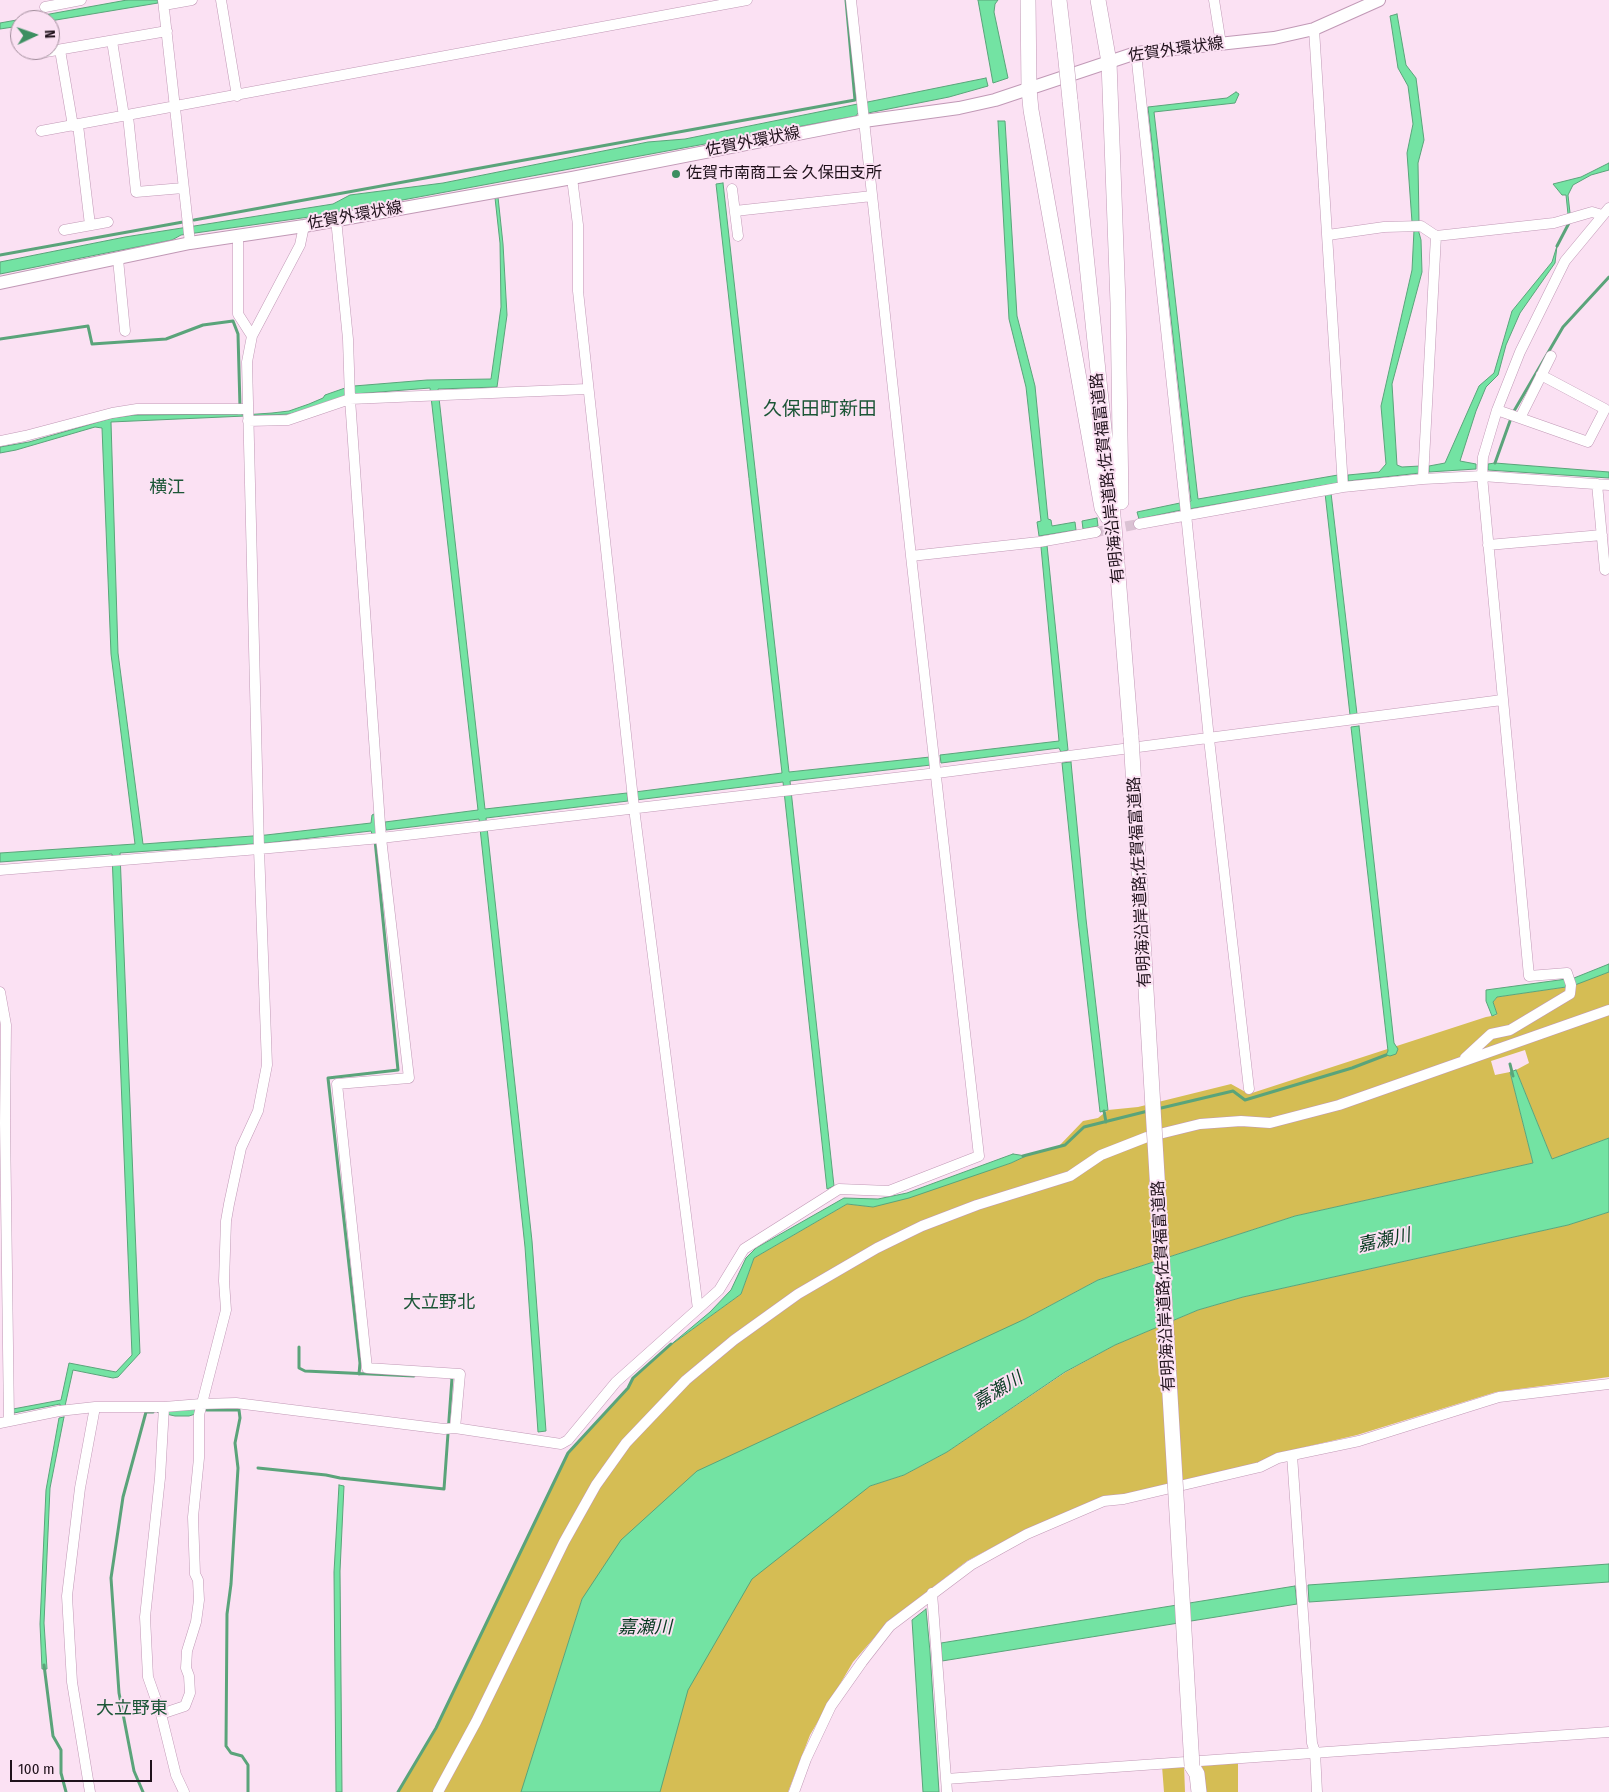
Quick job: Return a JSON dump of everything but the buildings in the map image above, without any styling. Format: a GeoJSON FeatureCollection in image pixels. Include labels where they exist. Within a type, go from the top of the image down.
{"type":"FeatureCollection","features":[{"type":"Feature","properties":{"kind":"highway"},"geometry":{"type":"LineString","coordinates":[[1028,0],[1028,89],[1102,508],[1114,526]]}},
{"type":"Feature","properties":{"kind":"highway","name":"有明海沿岸道路;佐賀福富道路"},"geometry":{"type":"LineString","coordinates":[[1059,0],[1114,526],[1131,737],[1192,1766]]}},
{"type":"Feature","properties":{"kind":"highway"},"geometry":{"type":"LineString","coordinates":[[1098,0],[1109,62],[1118,303],[1120,503],[1114,526]]}},
{"type":"Feature","properties":{"kind":"highway"},"geometry":{"type":"LineString","coordinates":[[1190,1792],[1192,1766]]}},
{"type":"Feature","properties":{"kind":"highway"},"geometry":{"type":"LineString","coordinates":[[1192,1766],[1197,1774],[1199,1792]]}},
{"type":"Feature","properties":{"kind":"main road","name":"佐賀外環状線"},"geometry":{"type":"LineString","coordinates":[[0,283],[118,259],[189,235],[238,236],[304,226],[572,178],[864,119],[959,108],[995,100],[1136,53],[1274,38],[1314,29],[1379,0]]}},
{"type":"Feature","properties":{"kind":"street"},"geometry":{"type":"LineString","coordinates":[[189,235],[164,2],[192,0]]}},
{"type":"Feature","properties":{"kind":"street"},"geometry":{"type":"LineString","coordinates":[[221,0],[237,96]]}},
{"type":"Feature","properties":{"kind":"street"},"geometry":{"type":"LineString","coordinates":[[42,132],[747,0]]}},
{"type":"Feature","properties":{"kind":"street"},"geometry":{"type":"LineString","coordinates":[[0,992],[3,1025],[2,1123],[7,1417],[95,1407],[164,1412],[201,1404],[236,1403],[561,1444],[568,1440],[616,1382],[719,1290],[744,1249],[839,1189],[889,1191],[980,1156],[911,556],[851,0]]}},
{"type":"Feature","properties":{"kind":"street"},"geometry":{"type":"LineString","coordinates":[[1214,0],[1221,44]]}},
{"type":"Feature","properties":{"kind":"street"},"geometry":{"type":"LineString","coordinates":[[45,6],[74,1]]}},
{"type":"Feature","properties":{"kind":"street"},"geometry":{"type":"LineString","coordinates":[[1314,29],[1343,486]]}},
{"type":"Feature","properties":{"kind":"street"},"geometry":{"type":"LineString","coordinates":[[90,225],[75,125],[60,50],[167,31]]}},
{"type":"Feature","properties":{"kind":"street"},"geometry":{"type":"LineString","coordinates":[[112,41],[126,116],[136,192],[184,188]]}},
{"type":"Feature","properties":{"kind":"street"},"geometry":{"type":"LineString","coordinates":[[1136,53],[1186,514],[1208,739],[1249,1089]]}},
{"type":"Feature","properties":{"kind":"street"},"geometry":{"type":"LineString","coordinates":[[572,178],[578,225],[578,291],[587,389],[632,790],[698,1309]]}},
{"type":"Feature","properties":{"kind":"street"},"geometry":{"type":"LineString","coordinates":[[732,189],[738,236]]}},
{"type":"Feature","properties":{"kind":"street"},"geometry":{"type":"LineString","coordinates":[[735,211],[872,196]]}},
{"type":"Feature","properties":{"kind":"street"},"geometry":{"type":"LineString","coordinates":[[1328,235],[1384,227],[1421,226],[1436,236],[1554,223],[1592,212],[1606,211]]}},
{"type":"Feature","properties":{"kind":"street"},"geometry":{"type":"LineString","coordinates":[[1461,1062],[1491,1034],[1510,1030],[1570,994],[1570,981],[1567,973],[1529,976],[1482,476],[1483,457],[1497,410],[1520,352],[1565,261],[1606,211]]}},
{"type":"Feature","properties":{"kind":"street"},"geometry":{"type":"LineString","coordinates":[[336,219],[348,339],[350,394],[380,835],[409,1078],[337,1084],[366,1368],[460,1374],[450,1429]]}},
{"type":"Feature","properties":{"kind":"street"},"geometry":{"type":"LineString","coordinates":[[64,230],[108,222]]}},
{"type":"Feature","properties":{"kind":"street"},"geometry":{"type":"LineString","coordinates":[[160,1714],[186,1706],[190,1693],[189,1676],[186,1668],[186,1651],[196,1622],[199,1600],[198,1580],[195,1574],[193,1517],[199,1458],[199,1415],[226,1310],[224,1281],[226,1221],[229,1204],[242,1148],[258,1111],[267,1065],[258,834],[248,421],[242,409],[252,336],[300,245],[304,226]]}},
{"type":"Feature","properties":{"kind":"street"},"geometry":{"type":"LineString","coordinates":[[238,236],[238,314],[252,336]]}},
{"type":"Feature","properties":{"kind":"street"},"geometry":{"type":"LineString","coordinates":[[1423,479],[1436,236]]}},
{"type":"Feature","properties":{"kind":"street"},"geometry":{"type":"LineString","coordinates":[[118,259],[125,331]]}},
{"type":"Feature","properties":{"kind":"street"},"geometry":{"type":"LineString","coordinates":[[1520,418],[1551,356]]}},
{"type":"Feature","properties":{"kind":"street"},"geometry":{"type":"LineString","coordinates":[[1497,410],[1588,442],[1605,409],[1541,375]]}},
{"type":"Feature","properties":{"kind":"street"},"geometry":{"type":"LineString","coordinates":[[248,421],[288,420],[350,394],[441,395],[587,389]]}},
{"type":"Feature","properties":{"kind":"street"},"geometry":{"type":"LineString","coordinates":[[0,441],[112,413],[137,409],[242,409]]}},
{"type":"Feature","properties":{"kind":"street"},"geometry":{"type":"LineString","coordinates":[[1139,524],[1343,486],[1423,479],[1482,476],[1609,485]]}},
{"type":"Feature","properties":{"kind":"street"},"geometry":{"type":"LineString","coordinates":[[1597,484],[1605,570]]}},
{"type":"Feature","properties":{"kind":"street"},"geometry":{"type":"LineString","coordinates":[[911,556],[1038,542],[1096,532]]}},
{"type":"Feature","properties":{"kind":"street"},"geometry":{"type":"LineString","coordinates":[[1488,545],[1602,535]]}},
{"type":"Feature","properties":{"kind":"street"},"geometry":{"type":"LineString","coordinates":[[0,870],[259,850],[380,835],[484,826],[634,806],[788,790],[936,770],[1208,739],[1502,700]]}},
{"type":"Feature","properties":{"kind":"street"},"geometry":{"type":"LineString","coordinates":[[438,1792],[476,1722],[564,1542],[596,1485],[621,1450],[686,1380],[734,1340],[798,1294],[877,1248],[922,1226],[976,1205],[1070,1176],[1101,1155],[1147,1137],[1200,1124],[1241,1121],[1270,1123],[1339,1104],[1609,1010]]}},
{"type":"Feature","properties":{"kind":"street"},"geometry":{"type":"LineString","coordinates":[[794,1792],[806,1760],[831,1706],[890,1626],[971,1565],[1027,1534],[1104,1500],[1124,1500],[1260,1467],[1278,1458],[1359,1441],[1499,1397],[1609,1384]]}},
{"type":"Feature","properties":{"kind":"street"},"geometry":{"type":"LineString","coordinates":[[90,1792],[72,1682],[66,1596],[80,1488],[95,1407]]}},
{"type":"Feature","properties":{"kind":"street"},"geometry":{"type":"LineString","coordinates":[[164,1412],[160,1478],[145,1617],[148,1677],[176,1775],[184,1792]]}},
{"type":"Feature","properties":{"kind":"street"},"geometry":{"type":"LineString","coordinates":[[1292,1456],[1317,1792]]}},
{"type":"Feature","properties":{"kind":"street"},"geometry":{"type":"LineString","coordinates":[[932,1593],[947,1792]]}},
{"type":"Feature","properties":{"kind":"street"},"geometry":{"type":"LineString","coordinates":[[946,1779],[1609,1732]]}},
{"type":"Feature","properties":{"kind":"shaded area"},"geometry":{"type":"Polygon","coordinates":[[[1609,972],[1609,1138],[1552,1159],[1516,1070],[1529,1063],[1525,1050],[1491,1061],[1495,1075],[1510,1072],[1533,1163],[1295,1216],[1098,1280],[1025,1319],[582,1599],[523,1792],[398,1792],[436,1728],[568,1453],[628,1388],[633,1378],[668,1347],[741,1294],[754,1258],[847,1204],[873,1207],[1059,1146],[1083,1121],[1098,1118],[1108,1110],[1138,1107],[1231,1084],[1249,1094],[1497,1015],[1493,1002],[1497,997],[1566,987],[1609,972]]]}},
{"type":"Feature","properties":{"kind":"shaded area"},"geometry":{"type":"Polygon","coordinates":[[[1609,1212],[1609,1377],[1496,1392],[1357,1435],[1275,1454],[1260,1463],[1127,1496],[1027,1529],[967,1561],[888,1622],[853,1662],[810,1735],[788,1792],[567,1792],[622,1651],[870,1486],[904,1475],[947,1452],[1066,1372],[1115,1345],[1198,1310],[1243,1297],[1568,1225],[1609,1212]]]}},
{"type":"Feature","properties":{"kind":"shaded area"},"geometry":{"type":"Polygon","coordinates":[[[1238,1763],[1238,1792],[1205,1792],[1202,1766],[1238,1763]]]}},
{"type":"Feature","properties":{"kind":"shaded area"},"geometry":{"type":"Polygon","coordinates":[[[1184,1765],[1185,1792],[1164,1792],[1162,1766],[1184,1765]]]}},
{"type":"Feature","properties":{"kind":"water"},"geometry":{"type":"Polygon","coordinates":[[[127,0],[158,0],[158,3],[60,19],[60,12],[127,0]]]}},
{"type":"Feature","properties":{"kind":"water"},"geometry":{"type":"Polygon","coordinates":[[[978,0],[998,0],[995,4],[994,12],[1008,78],[993,83],[978,0]]]}},
{"type":"Feature","properties":{"kind":"water"},"geometry":{"type":"Polygon","coordinates":[[[1397,14],[1406,65],[1416,78],[1424,140],[1418,163],[1419,222],[1412,222],[1407,153],[1413,124],[1408,86],[1398,68],[1390,16],[1397,14]]]}},
{"type":"Feature","properties":{"kind":"water"},"geometry":{"type":"Polygon","coordinates":[[[10,21],[10,28],[0,29],[0,23],[10,21]]]}},
{"type":"Feature","properties":{"kind":"water"},"geometry":{"type":"Polygon","coordinates":[[[986,78],[988,86],[949,97],[868,113],[858,113],[856,116],[316,216],[181,235],[172,240],[0,274],[0,262],[125,237],[333,204],[350,195],[443,183],[648,142],[685,139],[986,78]]]}},
{"type":"Feature","properties":{"kind":"water"},"geometry":{"type":"Polygon","coordinates":[[[1236,92],[1239,94],[1235,103],[1154,112],[1198,499],[1338,475],[1338,483],[1189,509],[1189,502],[1191,501],[1148,107],[1227,98],[1236,92]]]}},
{"type":"Feature","properties":{"kind":"water"},"geometry":{"type":"Polygon","coordinates":[[[998,121],[1005,121],[1017,316],[1035,386],[1048,519],[1051,520],[1052,526],[1075,522],[1076,530],[1039,536],[1037,522],[1041,521],[1026,387],[1009,319],[998,121]]]}},
{"type":"Feature","properties":{"kind":"water"},"geometry":{"type":"Polygon","coordinates":[[[1609,163],[1609,170],[1591,175],[1573,185],[1568,195],[1570,213],[1568,214],[1566,195],[1562,195],[1553,184],[1581,177],[1609,163]]]}},
{"type":"Feature","properties":{"kind":"water"},"geometry":{"type":"Polygon","coordinates":[[[723,183],[789,772],[930,757],[931,765],[790,781],[834,1186],[827,1189],[783,782],[636,800],[635,792],[782,773],[716,184],[723,183]]]}},
{"type":"Feature","properties":{"kind":"water"},"geometry":{"type":"Polygon","coordinates":[[[498,197],[507,315],[497,387],[438,389],[485,809],[627,793],[628,801],[486,818],[532,1241],[546,1431],[538,1432],[525,1247],[479,819],[386,830],[385,822],[478,810],[430,388],[354,394],[290,414],[111,422],[118,653],[143,844],[266,835],[371,823],[372,815],[374,814],[377,832],[375,834],[372,834],[371,831],[267,843],[120,853],[140,1353],[118,1377],[113,1378],[73,1370],[65,1406],[60,1406],[60,1404],[14,1413],[13,1409],[61,1400],[69,1363],[116,1372],[132,1355],[112,854],[0,862],[0,853],[135,844],[111,654],[102,428],[95,427],[0,453],[0,447],[29,442],[112,418],[134,415],[240,413],[243,415],[272,413],[289,411],[323,398],[325,395],[345,388],[346,391],[354,386],[427,380],[491,379],[501,307],[500,243],[495,198],[498,197]]]}},
{"type":"Feature","properties":{"kind":"water"},"geometry":{"type":"Polygon","coordinates":[[[1418,229],[1421,240],[1422,272],[1392,384],[1397,465],[1402,467],[1420,466],[1420,473],[1348,481],[1348,475],[1379,472],[1386,464],[1381,406],[1412,270],[1414,230],[1418,229]]]}},
{"type":"Feature","properties":{"kind":"water"},"geometry":{"type":"Polygon","coordinates":[[[1557,246],[1555,263],[1520,313],[1506,345],[1498,375],[1486,387],[1476,411],[1460,461],[1476,464],[1476,469],[1429,472],[1429,466],[1445,463],[1479,386],[1494,373],[1512,311],[1552,262],[1557,246]]]}},
{"type":"Feature","properties":{"kind":"water"},"geometry":{"type":"Polygon","coordinates":[[[1488,464],[1609,472],[1609,478],[1488,470],[1488,464]]]}},
{"type":"Feature","properties":{"kind":"water"},"geometry":{"type":"Polygon","coordinates":[[[1325,493],[1331,493],[1357,714],[1350,715],[1325,493]]]}},
{"type":"Feature","properties":{"kind":"water"},"geometry":{"type":"Polygon","coordinates":[[[1180,503],[1181,510],[1139,519],[1137,512],[1180,503]]]}},
{"type":"Feature","properties":{"kind":"water"},"geometry":{"type":"Polygon","coordinates":[[[1097,518],[1098,526],[1083,529],[1082,521],[1097,518]]]}},
{"type":"Feature","properties":{"kind":"water"},"geometry":{"type":"Polygon","coordinates":[[[1047,545],[1068,750],[1061,752],[1059,748],[941,763],[940,755],[1059,741],[1041,547],[1047,545]]]}},
{"type":"Feature","properties":{"kind":"water"},"geometry":{"type":"Polygon","coordinates":[[[1359,726],[1394,1043],[1398,1049],[1396,1054],[1390,1056],[1386,1055],[1388,1051],[1351,727],[1359,726]]]}},
{"type":"Feature","properties":{"kind":"water"},"geometry":{"type":"Polygon","coordinates":[[[1071,762],[1086,919],[1108,1110],[1100,1112],[1062,763],[1071,762]]]}},
{"type":"Feature","properties":{"kind":"water"},"geometry":{"type":"Polygon","coordinates":[[[1609,964],[1609,972],[1575,985],[1566,984],[1566,987],[1497,997],[1493,1002],[1497,1014],[1492,1016],[1486,1001],[1486,990],[1574,978],[1609,964]]]}},
{"type":"Feature","properties":{"kind":"water","name":"嘉瀬川"},"geometry":{"type":"Polygon","coordinates":[[[1516,1070],[1552,1159],[1609,1138],[1609,1212],[1568,1225],[1243,1297],[1198,1310],[1115,1345],[1065,1372],[947,1452],[904,1475],[870,1486],[752,1579],[688,1690],[660,1792],[521,1792],[582,1599],[621,1540],[697,1471],[1025,1319],[1098,1280],[1295,1216],[1533,1163],[1510,1072],[1516,1070]]]}},
{"type":"Feature","properties":{"kind":"water"},"geometry":{"type":"Polygon","coordinates":[[[1013,1154],[1026,1156],[1011,1163],[909,1198],[873,1207],[847,1204],[754,1258],[741,1294],[668,1347],[710,1312],[731,1290],[746,1258],[756,1248],[844,1198],[878,1199],[907,1193],[1013,1154]]]}},
{"type":"Feature","properties":{"kind":"water"},"geometry":{"type":"Polygon","coordinates":[[[211,1409],[189,1416],[175,1416],[157,1412],[211,1409]]]}},
{"type":"Feature","properties":{"kind":"water"},"geometry":{"type":"Polygon","coordinates":[[[64,1417],[50,1488],[44,1623],[47,1669],[42,1669],[40,1624],[46,1490],[59,1418],[64,1417]]]}},
{"type":"Feature","properties":{"kind":"water"},"geometry":{"type":"Polygon","coordinates":[[[339,1485],[344,1486],[340,1571],[342,1792],[336,1792],[334,1572],[339,1485]]]}},
{"type":"Feature","properties":{"kind":"water"},"geometry":{"type":"Polygon","coordinates":[[[1609,1564],[1609,1582],[1309,1602],[1308,1585],[1609,1564]]]}},
{"type":"Feature","properties":{"kind":"water"},"geometry":{"type":"Polygon","coordinates":[[[1295,1586],[1297,1604],[942,1661],[941,1643],[1295,1586]]]}},
{"type":"Feature","properties":{"kind":"water"},"geometry":{"type":"Polygon","coordinates":[[[926,1609],[939,1792],[923,1792],[912,1620],[926,1609]]]}},
{"type":"Feature","properties":{"kind":"waterway"},"geometry":{"type":"LineString","coordinates":[[194,220],[855,100],[846,0]]}},
{"type":"Feature","properties":{"kind":"waterway"},"geometry":{"type":"LineString","coordinates":[[0,255],[183,222]]}},
{"type":"Feature","properties":{"kind":"waterway"},"geometry":{"type":"LineString","coordinates":[[1557,246],[1569,223]]}},
{"type":"Feature","properties":{"kind":"waterway"},"geometry":{"type":"LineString","coordinates":[[1514,411],[1563,327],[1609,277]]}},
{"type":"Feature","properties":{"kind":"waterway"},"geometry":{"type":"LineString","coordinates":[[0,339],[88,326],[92,344],[166,339],[203,325],[233,321],[238,334],[240,407]]}},
{"type":"Feature","properties":{"kind":"waterway"},"geometry":{"type":"LineString","coordinates":[[1495,463],[1510,421]]}},
{"type":"Feature","properties":{"kind":"waterway"},"geometry":{"type":"LineString","coordinates":[[359,1374],[360,1363],[328,1078],[398,1070],[375,840]]}},
{"type":"Feature","properties":{"kind":"waterway"},"geometry":{"type":"LineString","coordinates":[[1157,1109],[1233,1091],[1245,1100],[1352,1068],[1386,1055]]}},
{"type":"Feature","properties":{"kind":"waterway"},"geometry":{"type":"LineString","coordinates":[[1510,1064],[1513,1076]]}},
{"type":"Feature","properties":{"kind":"waterway"},"geometry":{"type":"LineString","coordinates":[[1104,1111],[1106,1122]]}},
{"type":"Feature","properties":{"kind":"waterway"},"geometry":{"type":"LineString","coordinates":[[1023,1156],[1065,1145],[1084,1127],[1148,1111]]}},
{"type":"Feature","properties":{"kind":"waterway"},"geometry":{"type":"LineString","coordinates":[[398,1792],[436,1728],[568,1453],[628,1388],[633,1378],[671,1344]]}},
{"type":"Feature","properties":{"kind":"waterway"},"geometry":{"type":"LineString","coordinates":[[299,1347],[299,1368],[305,1371],[414,1376]]}},
{"type":"Feature","properties":{"kind":"waterway"},"geometry":{"type":"LineString","coordinates":[[258,1468],[444,1489],[451,1378]]}},
{"type":"Feature","properties":{"kind":"waterway"},"geometry":{"type":"LineString","coordinates":[[207,1410],[239,1410],[240,1418],[235,1443],[238,1468],[231,1584],[227,1614],[226,1746],[231,1753],[242,1756],[248,1765],[248,1792]]}},
{"type":"Feature","properties":{"kind":"waterway"},"geometry":{"type":"LineString","coordinates":[[143,1792],[134,1771],[119,1693],[111,1578],[123,1497],[146,1412],[153,1412]]}},
{"type":"Feature","properties":{"kind":"waterway"},"geometry":{"type":"LineString","coordinates":[[44,1665],[53,1736],[61,1750],[61,1773],[66,1792]]}},
{"type":"Feature","properties":{"kind":"tunnel"},"geometry":{"type":"LineString","coordinates":[[1096,532],[1139,524]]}},
{"type":"Feature","properties":{"kind":"place","name":"佐賀市南商工会 久保田支所"},"geometry":{"type":"Point","coordinates":[676,174]}},
{"type":"Feature","properties":{"kind":"district","name":"久保田町新田"},"geometry":{"type":"Point","coordinates":[820,410]}},
{"type":"Feature","properties":{"kind":"district","name":"横江"},"geometry":{"type":"Point","coordinates":[167,488]}},
{"type":"Feature","properties":{"kind":"district","name":"大立野北"},"geometry":{"type":"Point","coordinates":[439,1303]}},
{"type":"Feature","properties":{"kind":"district","name":"大立野東"},"geometry":{"type":"Point","coordinates":[132,1709]}}]}
